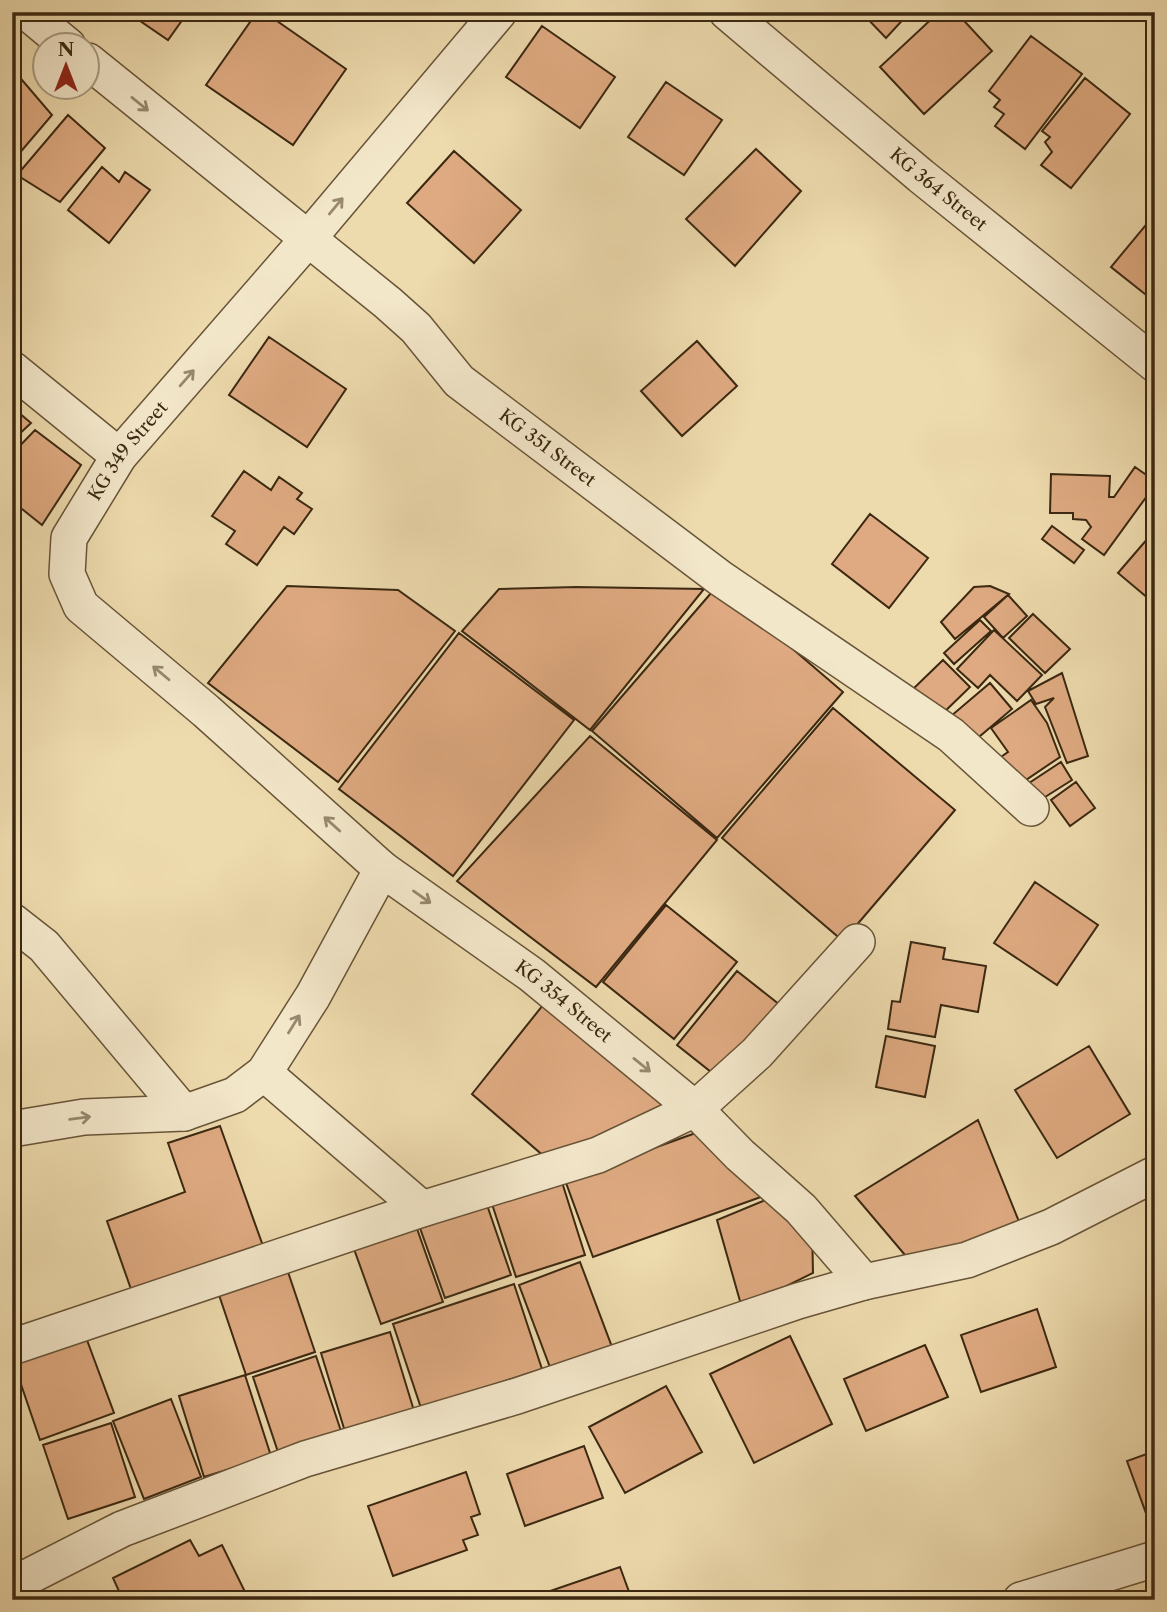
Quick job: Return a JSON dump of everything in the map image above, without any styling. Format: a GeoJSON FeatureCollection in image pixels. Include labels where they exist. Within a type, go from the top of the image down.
{"type":"FeatureCollection","features":[{"type":"Feature","properties":{"kind":"street"},"geometry":{"type":"LineString","coordinates":[[27,12],[51,32]]}},
{"type":"Feature","properties":{"kind":"street","name":"KG 349 Street"},"geometry":{"type":"LineString","coordinates":[[383,869],[206,711],[81,606],[67,574],[69,538],[119,456],[307,240],[499,12]]}},
{"type":"Feature","properties":{"kind":"street","name":"KG 364 Street"},"geometry":{"type":"LineString","coordinates":[[727,12],[921,176],[1155,364]]}},
{"type":"Feature","properties":{"kind":"street","name":"KG 351 Street"},"geometry":{"type":"LineString","coordinates":[[102,72],[416,328],[459,381],[720,578],[951,735],[1031,808]]}},
{"type":"Feature","properties":{"kind":"street"},"geometry":{"type":"LineString","coordinates":[[12,369],[119,456]]}},
{"type":"Feature","properties":{"kind":"street"},"geometry":{"type":"LineString","coordinates":[[12,1129],[84,1117],[184,1112],[235,1095],[264,1073],[313,996],[383,869]]}},
{"type":"Feature","properties":{"kind":"street","name":"KG 354 Street"},"geometry":{"type":"LineString","coordinates":[[383,869],[532,975],[695,1109],[740,1155],[801,1209],[864,1282]]}},
{"type":"Feature","properties":{"kind":"street"},"geometry":{"type":"LineString","coordinates":[[12,921],[44,946],[184,1112]]}},
{"type":"Feature","properties":{"kind":"street"},"geometry":{"type":"LineString","coordinates":[[12,1347],[422,1209],[598,1155],[695,1109],[757,1053],[857,942]]}},
{"type":"Feature","properties":{"kind":"street"},"geometry":{"type":"LineString","coordinates":[[264,1073],[422,1209]]}},
{"type":"Feature","properties":{"kind":"street"},"geometry":{"type":"LineString","coordinates":[[12,1585],[122,1529],[305,1459],[517,1396],[798,1301],[864,1282],[967,1260],[1051,1227],[1155,1174]]}},
{"type":"Feature","properties":{"kind":"street"},"geometry":{"type":"LineString","coordinates":[[1021,1600],[1155,1559]]}},
{"type":"Feature","properties":{"kind":"street"},"geometry":{"type":"LineString","coordinates":[[12,1592],[16,1600]]}},
{"type":"Feature","properties":{"kind":"building"},"geometry":{"type":"Polygon","coordinates":[[[127,12],[188,12],[168,40],[127,12]]]}},
{"type":"Feature","properties":{"kind":"building"},"geometry":{"type":"Polygon","coordinates":[[[257,12],[264,12],[346,69],[293,145],[206,85],[257,12]]]}},
{"type":"Feature","properties":{"kind":"building"},"geometry":{"type":"Polygon","coordinates":[[[861,12],[910,12],[886,38],[861,12]]]}},
{"type":"Feature","properties":{"kind":"building"},"geometry":{"type":"Polygon","coordinates":[[[939,12],[956,12],[992,51],[924,114],[880,67],[939,12]]]}},
{"type":"Feature","properties":{"kind":"building"},"geometry":{"type":"Polygon","coordinates":[[[542,26],[615,77],[580,128],[506,77],[542,26]]]}},
{"type":"Feature","properties":{"kind":"building"},"geometry":{"type":"Polygon","coordinates":[[[1031,36],[1082,74],[1025,149],[995,126],[1004,114],[994,107],[1000,100],[989,91],[1031,36]]]}},
{"type":"Feature","properties":{"kind":"building"},"geometry":{"type":"Polygon","coordinates":[[[1085,78],[1130,114],[1071,188],[1041,165],[1052,152],[1045,142],[1050,137],[1042,131],[1085,78]]]}},
{"type":"Feature","properties":{"kind":"building"},"geometry":{"type":"Polygon","coordinates":[[[22,80],[32,92],[32,102],[41,102],[52,115],[12,162],[12,90],[22,80]]]}},
{"type":"Feature","properties":{"kind":"building"},"geometry":{"type":"Polygon","coordinates":[[[666,82],[722,120],[684,175],[628,137],[666,82]]]}},
{"type":"Feature","properties":{"kind":"building"},"geometry":{"type":"Polygon","coordinates":[[[68,115],[105,148],[60,202],[17,175],[68,115]]]}},
{"type":"Feature","properties":{"kind":"building"},"geometry":{"type":"Polygon","coordinates":[[[756,149],[801,191],[735,266],[686,219],[756,149]]]}},
{"type":"Feature","properties":{"kind":"building"},"geometry":{"type":"Polygon","coordinates":[[[454,151],[521,210],[474,263],[407,203],[454,151]]]}},
{"type":"Feature","properties":{"kind":"building"},"geometry":{"type":"Polygon","coordinates":[[[102,167],[119,182],[125,172],[150,190],[109,243],[68,210],[102,167]]]}},
{"type":"Feature","properties":{"kind":"building"},"geometry":{"type":"Polygon","coordinates":[[[1155,214],[1155,302],[1111,267],[1155,214]]]}},
{"type":"Feature","properties":{"kind":"building"},"geometry":{"type":"Polygon","coordinates":[[[269,337],[346,389],[307,447],[229,395],[269,337]]]}},
{"type":"Feature","properties":{"kind":"building"},"geometry":{"type":"Polygon","coordinates":[[[697,341],[737,386],[682,436],[641,391],[697,341]]]}},
{"type":"Feature","properties":{"kind":"building"},"geometry":{"type":"Polygon","coordinates":[[[12,407],[31,423],[12,441],[12,407]]]}},
{"type":"Feature","properties":{"kind":"building"},"geometry":{"type":"Polygon","coordinates":[[[35,430],[81,465],[42,525],[12,501],[12,454],[35,430]]]}},
{"type":"Feature","properties":{"kind":"building"},"geometry":{"type":"Polygon","coordinates":[[[1135,467],[1155,481],[1155,485],[1104,555],[1082,539],[1091,527],[1086,520],[1073,519],[1073,513],[1050,513],[1051,474],[1110,476],[1109,497],[1114,497],[1135,467]]]}},
{"type":"Feature","properties":{"kind":"building"},"geometry":{"type":"Polygon","coordinates":[[[244,471],[271,490],[279,477],[302,493],[297,499],[312,509],[294,534],[284,527],[257,565],[226,544],[235,531],[212,516],[244,471]]]}},
{"type":"Feature","properties":{"kind":"building"},"geometry":{"type":"Polygon","coordinates":[[[870,514],[928,558],[889,608],[832,564],[870,514]]]}},
{"type":"Feature","properties":{"kind":"building"},"geometry":{"type":"Polygon","coordinates":[[[1052,526],[1084,550],[1074,563],[1042,539],[1052,526]]]}},
{"type":"Feature","properties":{"kind":"building"},"geometry":{"type":"Polygon","coordinates":[[[1155,530],[1155,604],[1118,573],[1155,530]]]}},
{"type":"Feature","properties":{"kind":"building"},"geometry":{"type":"Polygon","coordinates":[[[718,585],[843,692],[717,838],[592,731],[718,585]]]}},
{"type":"Feature","properties":{"kind":"building"},"geometry":{"type":"Polygon","coordinates":[[[287,586],[398,590],[455,631],[338,782],[208,683],[287,586]]]}},
{"type":"Feature","properties":{"kind":"building"},"geometry":{"type":"Polygon","coordinates":[[[990,586],[1009,594],[955,639],[941,622],[974,587],[990,586]]]}},
{"type":"Feature","properties":{"kind":"building"},"geometry":{"type":"Polygon","coordinates":[[[499,589],[704,589],[590,730],[462,631],[499,589]]]}},
{"type":"Feature","properties":{"kind":"building"},"geometry":{"type":"Polygon","coordinates":[[[1008,595],[1027,616],[1003,638],[984,617],[1008,595]]]}},
{"type":"Feature","properties":{"kind":"building"},"geometry":{"type":"Polygon","coordinates":[[[1033,614],[1070,649],[1045,673],[1009,638],[1033,614]]]}},
{"type":"Feature","properties":{"kind":"building"},"geometry":{"type":"Polygon","coordinates":[[[980,620],[991,631],[954,664],[944,653],[980,620]]]}},
{"type":"Feature","properties":{"kind":"building"},"geometry":{"type":"Polygon","coordinates":[[[994,630],[1042,675],[1017,701],[990,675],[978,688],[957,669],[994,630]]]}},
{"type":"Feature","properties":{"kind":"building"},"geometry":{"type":"Polygon","coordinates":[[[459,633],[574,720],[453,876],[339,789],[459,633]]]}},
{"type":"Feature","properties":{"kind":"building"},"geometry":{"type":"Polygon","coordinates":[[[943,660],[970,687],[938,718],[912,690],[943,660]]]}},
{"type":"Feature","properties":{"kind":"building"},"geometry":{"type":"Polygon","coordinates":[[[1062,673],[1088,756],[1067,763],[1045,707],[1054,698],[1036,704],[1028,691],[1062,673]]]}},
{"type":"Feature","properties":{"kind":"building"},"geometry":{"type":"Polygon","coordinates":[[[990,683],[1012,709],[973,742],[951,716],[990,683]]]}},
{"type":"Feature","properties":{"kind":"building"},"geometry":{"type":"Polygon","coordinates":[[[1031,700],[1047,723],[1060,757],[1017,786],[998,759],[1008,752],[991,728],[1031,700]]]}},
{"type":"Feature","properties":{"kind":"building"},"geometry":{"type":"Polygon","coordinates":[[[833,708],[955,810],[843,941],[722,838],[833,708]]]}},
{"type":"Feature","properties":{"kind":"building"},"geometry":{"type":"Polygon","coordinates":[[[590,736],[717,840],[596,987],[457,881],[590,736]]]}},
{"type":"Feature","properties":{"kind":"building"},"geometry":{"type":"Polygon","coordinates":[[[1061,762],[1072,780],[1034,804],[1023,787],[1061,762]]]}},
{"type":"Feature","properties":{"kind":"building"},"geometry":{"type":"Polygon","coordinates":[[[1076,782],[1095,808],[1070,826],[1051,800],[1076,782]]]}},
{"type":"Feature","properties":{"kind":"building"},"geometry":{"type":"Polygon","coordinates":[[[1035,882],[1098,925],[1057,985],[994,943],[1035,882]]]}},
{"type":"Feature","properties":{"kind":"building"},"geometry":{"type":"Polygon","coordinates":[[[666,905],[737,962],[674,1039],[603,982],[666,905]]]}},
{"type":"Feature","properties":{"kind":"building"},"geometry":{"type":"Polygon","coordinates":[[[911,942],[945,948],[943,959],[986,966],[978,1012],[941,1005],[935,1037],[888,1029],[892,1001],[900,1002],[911,942]]]}},
{"type":"Feature","properties":{"kind":"building"},"geometry":{"type":"Polygon","coordinates":[[[737,971],[785,1009],[725,1083],[677,1045],[737,971]]]}},
{"type":"Feature","properties":{"kind":"building"},"geometry":{"type":"Polygon","coordinates":[[[551,995],[678,1107],[546,1158],[472,1094],[551,995]]]}},
{"type":"Feature","properties":{"kind":"building"},"geometry":{"type":"Polygon","coordinates":[[[886,1036],[935,1046],[925,1097],[876,1087],[886,1036]]]}},
{"type":"Feature","properties":{"kind":"building"},"geometry":{"type":"Polygon","coordinates":[[[1089,1046],[1130,1114],[1057,1158],[1015,1090],[1089,1046]]]}},
{"type":"Feature","properties":{"kind":"building"},"geometry":{"type":"Polygon","coordinates":[[[978,1120],[1022,1229],[916,1268],[855,1196],[978,1120]]]}},
{"type":"Feature","properties":{"kind":"building"},"geometry":{"type":"Polygon","coordinates":[[[220,1126],[263,1246],[132,1292],[107,1221],[185,1192],[168,1143],[220,1126]]]}},
{"type":"Feature","properties":{"kind":"building"},"geometry":{"type":"Polygon","coordinates":[[[704,1130],[772,1193],[593,1257],[565,1180],[704,1130]]]}},
{"type":"Feature","properties":{"kind":"building"},"geometry":{"type":"Polygon","coordinates":[[[561,1179],[585,1255],[516,1277],[491,1201],[561,1179]]]}},
{"type":"Feature","properties":{"kind":"building"},"geometry":{"type":"Polygon","coordinates":[[[775,1196],[812,1225],[813,1273],[742,1308],[717,1220],[775,1196]]]}},
{"type":"Feature","properties":{"kind":"building"},"geometry":{"type":"Polygon","coordinates":[[[487,1205],[511,1275],[445,1298],[420,1228],[487,1205]]]}},
{"type":"Feature","properties":{"kind":"building"},"geometry":{"type":"Polygon","coordinates":[[[416,1226],[443,1302],[381,1324],[354,1249],[416,1226]]]}},
{"type":"Feature","properties":{"kind":"building"},"geometry":{"type":"Polygon","coordinates":[[[580,1262],[612,1347],[551,1370],[519,1285],[580,1262]]]}},
{"type":"Feature","properties":{"kind":"building"},"geometry":{"type":"Polygon","coordinates":[[[287,1269],[315,1352],[246,1375],[218,1292],[287,1269]]]}},
{"type":"Feature","properties":{"kind":"building"},"geometry":{"type":"Polygon","coordinates":[[[514,1284],[542,1369],[421,1408],[393,1324],[514,1284]]]}},
{"type":"Feature","properties":{"kind":"building"},"geometry":{"type":"Polygon","coordinates":[[[1037,1309],[1056,1367],[981,1392],[961,1335],[1037,1309]]]}},
{"type":"Feature","properties":{"kind":"building"},"geometry":{"type":"Polygon","coordinates":[[[84,1332],[114,1413],[40,1440],[12,1358],[84,1332]]]}},
{"type":"Feature","properties":{"kind":"building"},"geometry":{"type":"Polygon","coordinates":[[[390,1332],[415,1414],[346,1435],[321,1353],[390,1332]]]}},
{"type":"Feature","properties":{"kind":"building"},"geometry":{"type":"Polygon","coordinates":[[[790,1336],[832,1424],[754,1463],[710,1374],[790,1336]]]}},
{"type":"Feature","properties":{"kind":"building"},"geometry":{"type":"Polygon","coordinates":[[[925,1345],[948,1397],[866,1431],[844,1379],[925,1345]]]}},
{"type":"Feature","properties":{"kind":"building"},"geometry":{"type":"Polygon","coordinates":[[[316,1356],[342,1434],[279,1455],[253,1377],[316,1356]]]}},
{"type":"Feature","properties":{"kind":"building"},"geometry":{"type":"Polygon","coordinates":[[[245,1375],[271,1456],[204,1477],[179,1396],[245,1375]]]}},
{"type":"Feature","properties":{"kind":"building"},"geometry":{"type":"Polygon","coordinates":[[[666,1386],[702,1452],[625,1493],[589,1427],[666,1386]]]}},
{"type":"Feature","properties":{"kind":"building"},"geometry":{"type":"Polygon","coordinates":[[[171,1399],[201,1477],[144,1499],[113,1421],[171,1399]]]}},
{"type":"Feature","properties":{"kind":"building"},"geometry":{"type":"Polygon","coordinates":[[[111,1423],[135,1497],[68,1519],[43,1445],[111,1423]]]}},
{"type":"Feature","properties":{"kind":"building"},"geometry":{"type":"Polygon","coordinates":[[[584,1446],[603,1498],[525,1526],[507,1474],[584,1446]]]}},
{"type":"Feature","properties":{"kind":"building"},"geometry":{"type":"Polygon","coordinates":[[[1155,1451],[1155,1525],[1151,1527],[1127,1461],[1155,1451]]]}},
{"type":"Feature","properties":{"kind":"building"},"geometry":{"type":"Polygon","coordinates":[[[466,1472],[480,1514],[471,1517],[478,1535],[463,1540],[467,1550],[393,1576],[368,1506],[466,1472]]]}},
{"type":"Feature","properties":{"kind":"building"},"geometry":{"type":"Polygon","coordinates":[[[190,1540],[199,1556],[222,1545],[249,1600],[123,1600],[113,1578],[190,1540]]]}},
{"type":"Feature","properties":{"kind":"building"},"geometry":{"type":"Polygon","coordinates":[[[620,1567],[632,1600],[527,1599],[620,1567]]]}},
{"type":"Feature","properties":{"kind":"building"},"geometry":{"type":"Polygon","coordinates":[[[1150,1595],[1151,1600],[1123,1600],[1150,1595]]]}}]}
